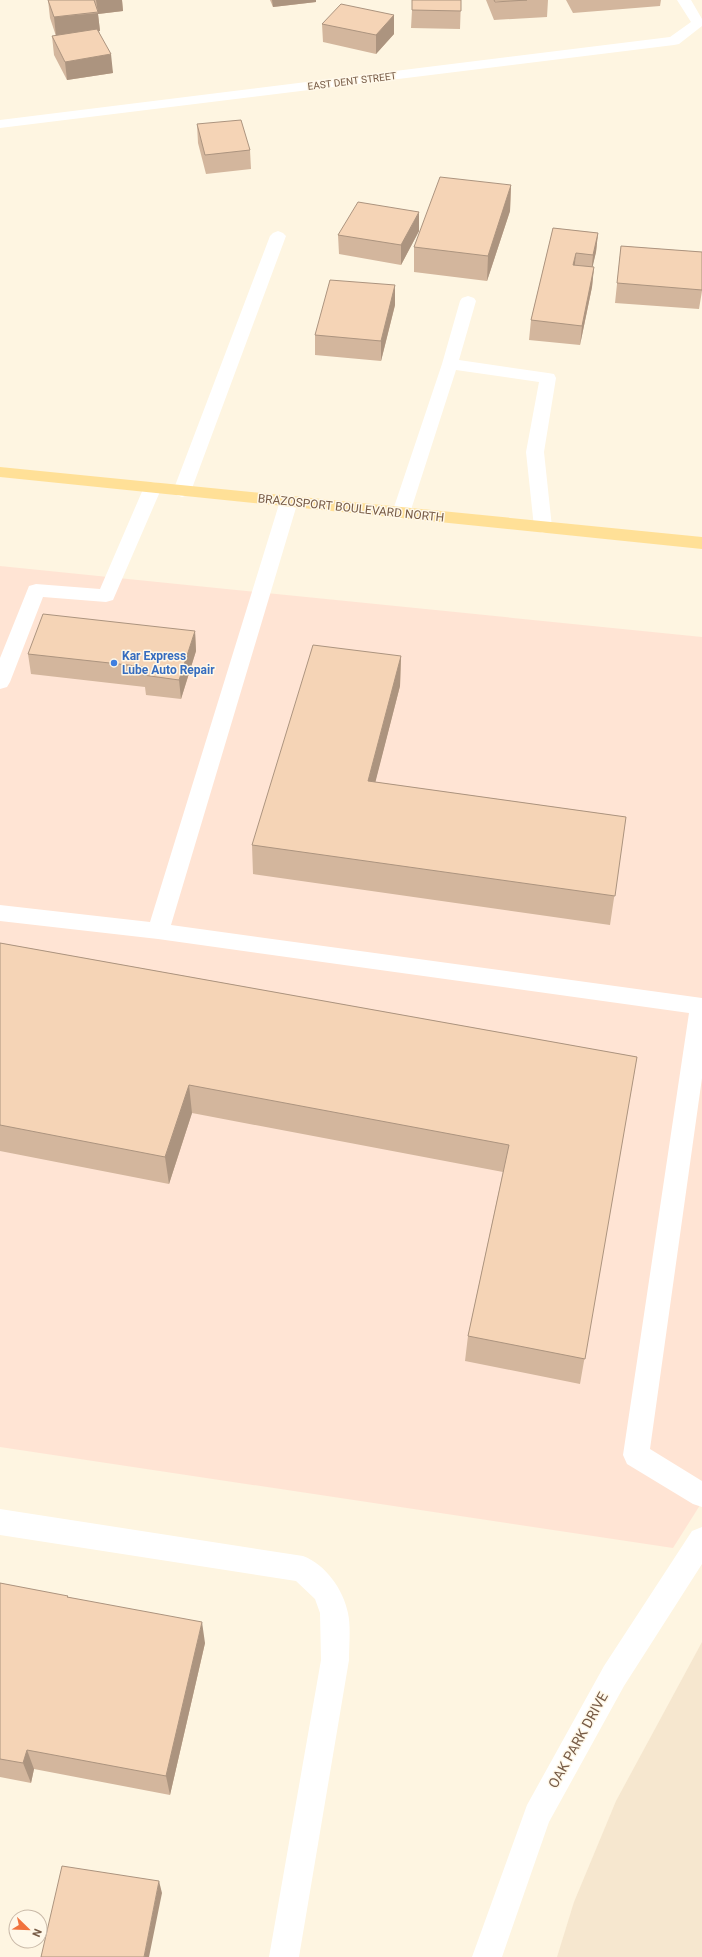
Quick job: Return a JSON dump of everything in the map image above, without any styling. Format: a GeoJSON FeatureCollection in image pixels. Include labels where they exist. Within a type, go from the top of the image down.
{"type":"FeatureCollection","features":[{"type":"Feature","properties":{"kind":"main road","name":"BRAZOSPORT BOULEVARD NORTH"},"geometry":{"type":"LineString","coordinates":[[0,472],[702,544]]}},
{"type":"Feature","properties":{"kind":"street","name":"EAST DENT STREET"},"geometry":{"type":"LineString","coordinates":[[0,124],[674,41],[698,23],[684,0]]}},
{"type":"Feature","properties":{"kind":"street"},"geometry":{"type":"LineString","coordinates":[[182,491],[278,236]]}},
{"type":"Feature","properties":{"kind":"street"},"geometry":{"type":"LineString","coordinates":[[401,513],[450,364],[468,301]]}},
{"type":"Feature","properties":{"kind":"street"},"geometry":{"type":"LineString","coordinates":[[450,364],[548,378],[535,452],[543,527]]}},
{"type":"Feature","properties":{"kind":"street"},"geometry":{"type":"LineString","coordinates":[[0,682],[36,590],[106,596],[153,487]]}},
{"type":"Feature","properties":{"kind":"street"},"geometry":{"type":"LineString","coordinates":[[158,931],[289,501]]}},
{"type":"Feature","properties":{"kind":"street"},"geometry":{"type":"LineString","coordinates":[[0,913],[158,931],[701,1006],[636,1455],[702,1495]]}},
{"type":"Feature","properties":{"kind":"street"},"geometry":{"type":"LineString","coordinates":[[0,1522],[303,1569],[325,1590],[334,1613],[335,1660],[284,1957]]}},
{"type":"Feature","properties":{"kind":"street","name":"OAK PARK DRIVE"},"geometry":{"type":"LineString","coordinates":[[487,1957],[537,1815],[614,1676],[702,1540]]}},
{"type":"Feature","properties":{"kind":"shaded area"},"geometry":{"type":"Polygon","coordinates":[[[0,566],[702,637],[702,1502],[673,1548],[0,1447],[0,566]]]}},
{"type":"Feature","properties":{"kind":"shaded area"},"geometry":{"type":"Polygon","coordinates":[[[702,1642],[702,1957],[557,1957],[574,1902],[616,1801],[702,1642]]]}},
{"type":"Feature","properties":{"kind":"building"},"geometry":{"type":"Polygon","coordinates":[[[48,0],[94,0],[98,12],[54,17],[48,0]]]}},
{"type":"Feature","properties":{"kind":"building"},"geometry":{"type":"Polygon","coordinates":[[[412,0],[461,0],[461,11],[412,10],[412,0]]]}},
{"type":"Feature","properties":{"kind":"building"},"geometry":{"type":"Polygon","coordinates":[[[494,0],[527,0],[495,2],[494,0]]]}},
{"type":"Feature","properties":{"kind":"building"},"geometry":{"type":"Polygon","coordinates":[[[341,4],[394,15],[376,35],[322,24],[341,4]]]}},
{"type":"Feature","properties":{"kind":"building"},"geometry":{"type":"Polygon","coordinates":[[[97,29],[111,54],[65,62],[52,36],[97,29]]]}},
{"type":"Feature","properties":{"kind":"building"},"geometry":{"type":"Polygon","coordinates":[[[241,120],[250,150],[205,155],[197,124],[241,120]]]}},
{"type":"Feature","properties":{"kind":"building"},"geometry":{"type":"Polygon","coordinates":[[[440,177],[511,185],[488,256],[414,247],[440,177]]]}},
{"type":"Feature","properties":{"kind":"building"},"geometry":{"type":"Polygon","coordinates":[[[358,202],[419,212],[401,245],[338,235],[358,202]]]}},
{"type":"Feature","properties":{"kind":"building"},"geometry":{"type":"Polygon","coordinates":[[[553,228],[598,233],[593,255],[576,253],[573,265],[594,267],[582,326],[531,320],[553,228]]]}},
{"type":"Feature","properties":{"kind":"building"},"geometry":{"type":"Polygon","coordinates":[[[621,246],[702,252],[702,290],[617,283],[621,246]]]}},
{"type":"Feature","properties":{"kind":"building"},"geometry":{"type":"Polygon","coordinates":[[[330,280],[395,285],[381,341],[315,335],[330,280]]]}},
{"type":"Feature","properties":{"kind":"building"},"geometry":{"type":"Polygon","coordinates":[[[43,614],[195,631],[179,680],[143,675],[146,667],[28,654],[43,614]]]}},
{"type":"Feature","properties":{"kind":"building"},"geometry":{"type":"Polygon","coordinates":[[[313,645],[401,656],[368,781],[626,817],[615,896],[252,845],[313,645]]]}},
{"type":"Feature","properties":{"kind":"building"},"geometry":{"type":"Polygon","coordinates":[[[0,943],[637,1057],[585,1359],[468,1336],[509,1145],[189,1085],[165,1157],[0,1125],[0,943]]]}},
{"type":"Feature","properties":{"kind":"building"},"geometry":{"type":"Polygon","coordinates":[[[0,1583],[202,1622],[166,1776],[27,1750],[23,1763],[0,1759],[0,1583]]]}},
{"type":"Feature","properties":{"kind":"building"},"geometry":{"type":"Polygon","coordinates":[[[62,1866],[159,1881],[144,1957],[41,1957],[43,1949],[48,1949],[48,1927],[62,1866]]]}},
{"type":"Feature","properties":{"kind":"place","name":"Kar Express Lube Auto Repair"},"geometry":{"type":"Point","coordinates":[114,663]}}]}
